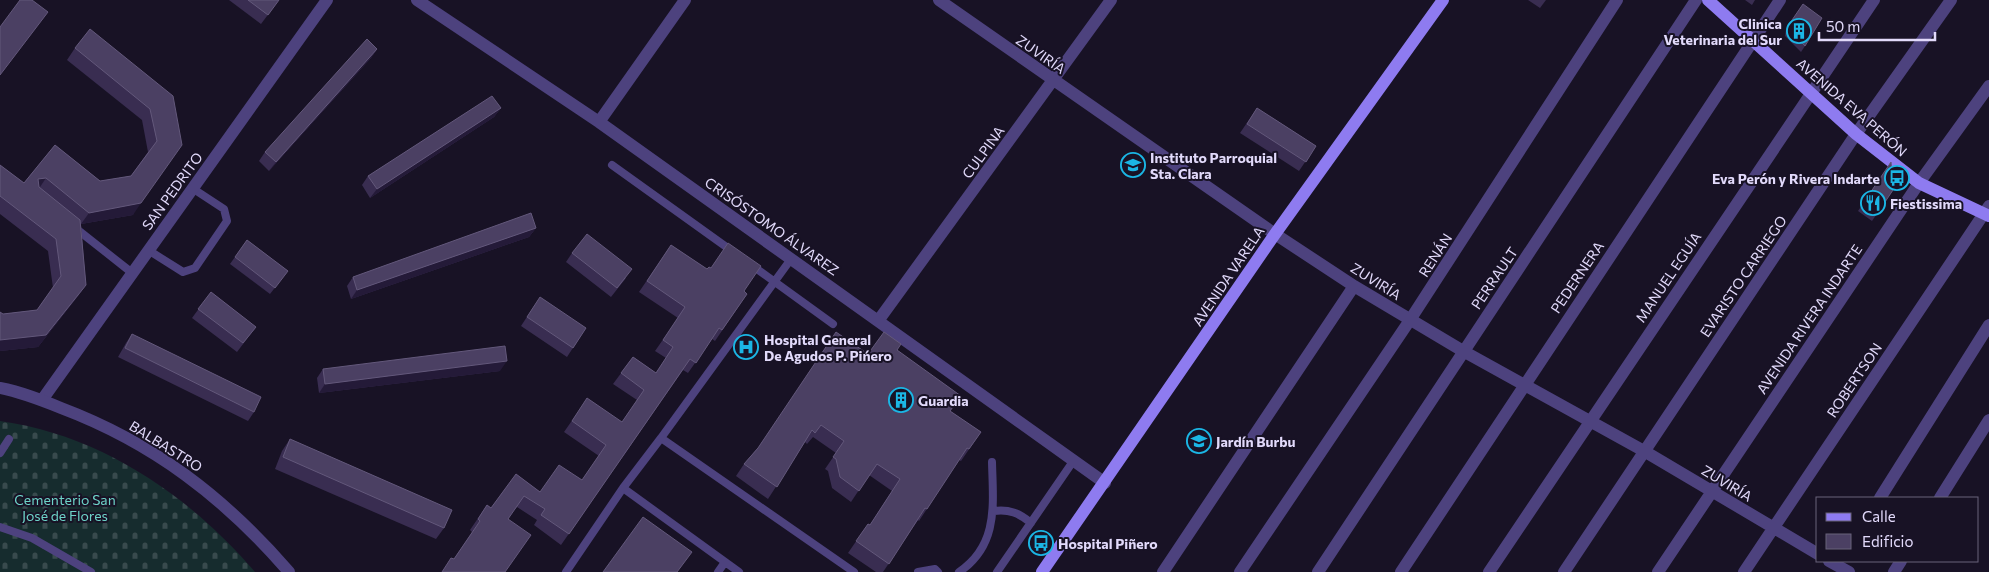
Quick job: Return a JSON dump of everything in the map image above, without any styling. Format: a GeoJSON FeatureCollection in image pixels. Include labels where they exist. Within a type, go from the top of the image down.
{"type":"FeatureCollection","features":[{"type":"Feature","properties":{"kind":"main road","name":"AVENIDA VARELA"},"geometry":{"type":"LineString","coordinates":[[1042,572],[1275,234],[1443,0]]}},
{"type":"Feature","properties":{"kind":"main road","name":"AVENIDA EVA PERÓN"},"geometry":{"type":"LineString","coordinates":[[1708,0],[1856,134],[1919,183],[1987,212]]}},
{"type":"Feature","properties":{"kind":"street","name":"SAN PEDRITO"},"geometry":{"type":"LineString","coordinates":[[42,400],[131,272],[223,148],[327,0]]}},
{"type":"Feature","properties":{"kind":"street","name":"CRISÓSTOMO ÁLVAREZ"},"geometry":{"type":"LineString","coordinates":[[417,0],[599,122],[1105,483]]}},
{"type":"Feature","properties":{"kind":"street"},"geometry":{"type":"LineString","coordinates":[[599,122],[685,0]]}},
{"type":"Feature","properties":{"kind":"street","name":"ZUVIRÍA"},"geometry":{"type":"LineString","coordinates":[[939,0],[1275,234],[1354,286],[1463,351],[1644,451],[1816,553]]}},
{"type":"Feature","properties":{"kind":"street","name":"CULPINA"},"geometry":{"type":"LineString","coordinates":[[878,321],[1111,0]]}},
{"type":"Feature","properties":{"kind":"street","name":"RENÁN"},"geometry":{"type":"LineString","coordinates":[[1240,572],[1410,320],[1617,0]]}},
{"type":"Feature","properties":{"kind":"street","name":"PERRAULT"},"geometry":{"type":"LineString","coordinates":[[1318,572],[1696,0]]}},
{"type":"Feature","properties":{"kind":"street","name":"PEDERNERA"},"geometry":{"type":"LineString","coordinates":[[1401,572],[1524,383],[1755,41],[1780,0]]}},
{"type":"Feature","properties":{"kind":"street","name":"MANUEL EGUÍA"},"geometry":{"type":"LineString","coordinates":[[1489,572],[1810,92],[1874,0]]}},
{"type":"Feature","properties":{"kind":"street","name":"EVARISTO CARRIEGO"},"geometry":{"type":"LineString","coordinates":[[1564,572],[1856,134],[1951,0]]}},
{"type":"Feature","properties":{"kind":"street","name":"AVENIDA RIVERA INDARTE"},"geometry":{"type":"LineString","coordinates":[[1658,572],[1919,183],[1989,86]]}},
{"type":"Feature","properties":{"kind":"street","name":"ROBERTSON"},"geometry":{"type":"LineString","coordinates":[[1744,572],[1987,212]]}},
{"type":"Feature","properties":{"kind":"street"},"geometry":{"type":"LineString","coordinates":[[1163,572],[1354,286]]}},
{"type":"Feature","properties":{"kind":"street"},"geometry":{"type":"LineString","coordinates":[[1881,497],[1989,325]]}},
{"type":"Feature","properties":{"kind":"street","name":"BALBASTRO"},"geometry":{"type":"LineString","coordinates":[[0,388],[42,400],[98,423],[136,442],[180,470],[222,502],[259,538],[289,572]]}},
{"type":"Feature","properties":{"kind":"street"},"geometry":{"type":"LineString","coordinates":[[1941,497],[1989,420]]}},
{"type":"Feature","properties":{"kind":"street"},"geometry":{"type":"LineString","coordinates":[[1835,565],[1849,572]]}},
{"type":"Feature","properties":{"kind":"lane"},"geometry":{"type":"LineString","coordinates":[[612,165],[833,324]]}},
{"type":"Feature","properties":{"kind":"lane"},"geometry":{"type":"LineString","coordinates":[[148,250],[183,272],[196,268],[227,221],[224,210],[192,188]]}},
{"type":"Feature","properties":{"kind":"lane"},"geometry":{"type":"LineString","coordinates":[[64,218],[131,272]]}},
{"type":"Feature","properties":{"kind":"lane"},"geometry":{"type":"LineString","coordinates":[[566,572],[623,488],[792,259]]}},
{"type":"Feature","properties":{"kind":"lane"},"geometry":{"type":"LineString","coordinates":[[0,453],[9,438]]}},
{"type":"Feature","properties":{"kind":"lane"},"geometry":{"type":"LineString","coordinates":[[661,438],[854,572]]}},
{"type":"Feature","properties":{"kind":"lane"},"geometry":{"type":"LineString","coordinates":[[997,572],[1074,460]]}},
{"type":"Feature","properties":{"kind":"lane"},"geometry":{"type":"LineString","coordinates":[[959,572],[969,565],[983,547],[992,525],[994,511],[992,462]]}},
{"type":"Feature","properties":{"kind":"lane"},"geometry":{"type":"LineString","coordinates":[[623,488],[739,572]]}},
{"type":"Feature","properties":{"kind":"lane"},"geometry":{"type":"LineString","coordinates":[[994,511],[1005,509],[1014,512],[1031,523]]}},
{"type":"Feature","properties":{"kind":"lane"},"geometry":{"type":"LineString","coordinates":[[0,527],[32,538],[91,572]]}},
{"type":"Feature","properties":{"kind":"lane"},"geometry":{"type":"LineString","coordinates":[[718,572],[725,562]]}},
{"type":"Feature","properties":{"kind":"lane"},"geometry":{"type":"LineString","coordinates":[[918,572],[935,569],[938,572]]}},
{"type":"Feature","properties":{"kind":"green space","name":"Cementerio San José de Flores"},"geometry":{"type":"Polygon","coordinates":[[[0,421],[37,428],[73,440],[108,455],[141,473],[202,518],[230,544],[255,572],[0,572],[0,421]]]}},
{"type":"Feature","properties":{"kind":"building"},"geometry":{"type":"Polygon","coordinates":[[[20,0],[32,0],[48,12],[0,75],[0,27],[20,0]]]}},
{"type":"Feature","properties":{"kind":"building"},"geometry":{"type":"Polygon","coordinates":[[[248,0],[279,0],[268,15],[248,0]]]}},
{"type":"Feature","properties":{"kind":"building","name":"Clinica Veterinaria del Sur"},"geometry":{"type":"Polygon","coordinates":[[[1803,4],[1822,18],[1805,46],[1790,30],[1790,23],[1803,4]]]}},
{"type":"Feature","properties":{"kind":"building"},"geometry":{"type":"Polygon","coordinates":[[[90,29],[173,96],[182,145],[141,203],[89,213],[46,178],[38,179],[39,187],[80,220],[86,285],[46,335],[0,340],[0,312],[3,314],[37,310],[61,276],[56,239],[0,196],[0,165],[24,183],[55,145],[100,181],[131,176],[157,141],[150,109],[75,48],[90,29]]]}},
{"type":"Feature","properties":{"kind":"building"},"geometry":{"type":"Polygon","coordinates":[[[367,39],[377,49],[276,162],[265,152],[367,39]]]}},
{"type":"Feature","properties":{"kind":"building"},"geometry":{"type":"Polygon","coordinates":[[[492,96],[501,108],[377,189],[368,176],[492,96]]]}},
{"type":"Feature","properties":{"kind":"building"},"geometry":{"type":"Polygon","coordinates":[[[1257,108],[1316,146],[1306,162],[1247,124],[1257,108]]]}},
{"type":"Feature","properties":{"kind":"building","name":"Fiestissima"},"geometry":{"type":"Polygon","coordinates":[[[1891,162],[1893,190],[1877,214],[1862,205],[1891,162]]]}},
{"type":"Feature","properties":{"kind":"building"},"geometry":{"type":"Polygon","coordinates":[[[531,213],[536,228],[357,290],[353,277],[531,213]]]}},
{"type":"Feature","properties":{"kind":"building"},"geometry":{"type":"Polygon","coordinates":[[[587,234],[632,269],[617,288],[572,253],[587,234]]]}},
{"type":"Feature","properties":{"kind":"building"},"geometry":{"type":"Polygon","coordinates":[[[247,240],[288,271],[275,288],[235,257],[247,240]]]}},
{"type":"Feature","properties":{"kind":"building"},"geometry":{"type":"Polygon","coordinates":[[[728,243],[761,266],[744,291],[747,294],[722,330],[719,328],[696,363],[690,359],[569,534],[541,515],[545,509],[524,496],[508,519],[531,535],[505,572],[442,572],[451,558],[454,559],[480,521],[478,519],[487,505],[491,508],[516,474],[540,492],[559,465],[582,480],[606,445],[572,421],[587,398],[622,422],[644,390],[621,373],[633,357],[656,373],[673,347],[663,340],[685,307],[647,281],[671,245],[707,269],[711,268],[728,243]]]}},
{"type":"Feature","properties":{"kind":"building"},"geometry":{"type":"Polygon","coordinates":[[[211,292],[256,327],[243,343],[198,309],[211,292]]]}},
{"type":"Feature","properties":{"kind":"building"},"geometry":{"type":"Polygon","coordinates":[[[540,297],[586,328],[573,348],[527,317],[540,297]]]}},
{"type":"Feature","properties":{"kind":"building"},"geometry":{"type":"Polygon","coordinates":[[[836,332],[868,354],[884,332],[901,344],[897,350],[961,396],[950,411],[981,432],[969,449],[967,448],[927,509],[925,508],[889,564],[856,541],[868,524],[870,525],[900,479],[877,464],[859,491],[840,477],[836,459],[833,457],[844,441],[821,425],[815,433],[812,430],[777,487],[744,464],[758,448],[836,332]]]}},
{"type":"Feature","properties":{"kind":"building"},"geometry":{"type":"Polygon","coordinates":[[[132,334],[261,397],[254,412],[125,348],[132,334]]]}},
{"type":"Feature","properties":{"kind":"building"},"geometry":{"type":"Polygon","coordinates":[[[505,346],[507,361],[325,384],[323,369],[505,346]]]}},
{"type":"Feature","properties":{"kind":"building"},"geometry":{"type":"Polygon","coordinates":[[[290,439],[452,510],[444,528],[283,457],[290,439]]]}},
{"type":"Feature","properties":{"kind":"building"},"geometry":{"type":"Polygon","coordinates":[[[643,517],[692,552],[677,572],[603,572],[643,517]]]}},
{"type":"Feature","properties":{"kind":"place","name":"Clinica Veterinaria del Sur"},"geometry":{"type":"Point","coordinates":[1799,31]}},
{"type":"Feature","properties":{"kind":"place","name":"Instituto Parroquial Sta. Clara"},"geometry":{"type":"Point","coordinates":[1133,165]}},
{"type":"Feature","properties":{"kind":"place","name":"Eva Perón y Rivera Indarte"},"geometry":{"type":"Point","coordinates":[1897,178]}},
{"type":"Feature","properties":{"kind":"place","name":"Fiestissima"},"geometry":{"type":"Point","coordinates":[1873,203]}},
{"type":"Feature","properties":{"kind":"place","name":"Hospital General De Agudos P. Pińero"},"geometry":{"type":"Point","coordinates":[746,347]}},
{"type":"Feature","properties":{"kind":"place","name":"Guardia"},"geometry":{"type":"Point","coordinates":[901,400]}},
{"type":"Feature","properties":{"kind":"place","name":"Jardín Burbu"},"geometry":{"type":"Point","coordinates":[1199,441]}},
{"type":"Feature","properties":{"kind":"place","name":"Hospital Piñero"},"geometry":{"type":"Point","coordinates":[1041,543]}}]}
